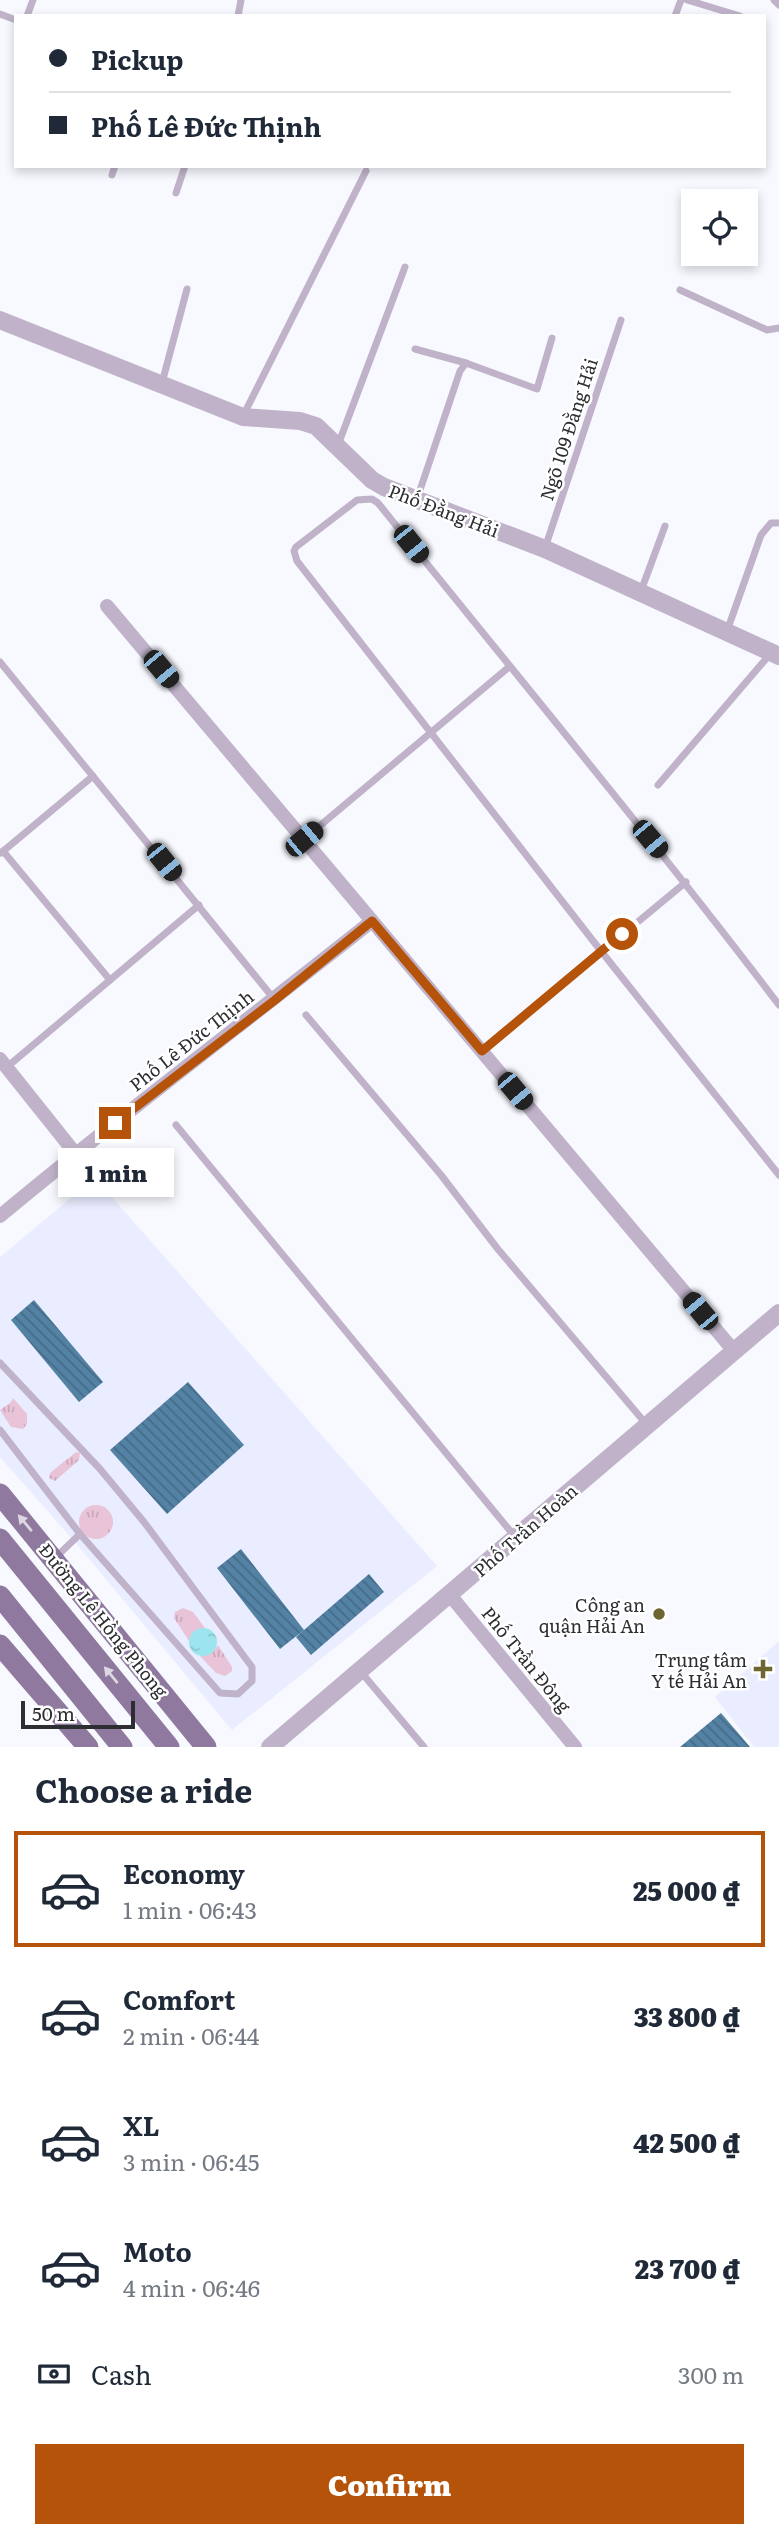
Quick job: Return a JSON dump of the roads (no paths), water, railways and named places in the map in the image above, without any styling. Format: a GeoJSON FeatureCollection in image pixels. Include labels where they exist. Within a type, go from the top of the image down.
{"type":"FeatureCollection","features":[{"type":"Feature","properties":{"kind":"main road","name":"Đường Lê Hồng Phong"},"geometry":{"type":"LineString","coordinates":[[0,1493],[206,1747]]}},
{"type":"Feature","properties":{"kind":"main road","name":"Đường Lê Hồng Phong"},"geometry":{"type":"LineString","coordinates":[[0,1539],[169,1747]]}},
{"type":"Feature","properties":{"kind":"main road"},"geometry":{"type":"LineString","coordinates":[[0,1596],[122,1747]]}},
{"type":"Feature","properties":{"kind":"main road"},"geometry":{"type":"LineString","coordinates":[[0,1645],[88,1747]]}},
{"type":"Feature","properties":{"kind":"street","name":"Phố Đằng Hải"},"geometry":{"type":"LineString","coordinates":[[0,320],[243,416],[300,421],[316,426],[372,480],[384,487],[545,549],[775,654]]}},
{"type":"Feature","properties":{"kind":"street"},"geometry":{"type":"LineString","coordinates":[[107,606],[734,1351]]}},
{"type":"Feature","properties":{"kind":"street","name":"Phố Lê Đức Thịnh"},"geometry":{"type":"LineString","coordinates":[[0,1216],[75,1153],[275,1000],[372,921]]}},
{"type":"Feature","properties":{"kind":"street"},"geometry":{"type":"LineString","coordinates":[[3,1063],[75,1153]]}},
{"type":"Feature","properties":{"kind":"street","name":"Phố Trần Hoàn"},"geometry":{"type":"LineString","coordinates":[[270,1747],[779,1313]]}},
{"type":"Feature","properties":{"kind":"street","name":"Phố Trần Đông"},"geometry":{"type":"LineString","coordinates":[[450,1595],[575,1747]]}},
{"type":"Feature","properties":{"kind":"lane"},"geometry":{"type":"LineString","coordinates":[[684,0],[733,14]]}},
{"type":"Feature","properties":{"kind":"lane"},"geometry":{"type":"LineString","coordinates":[[774,0],[779,5]]}},
{"type":"Feature","properties":{"kind":"lane"},"geometry":{"type":"LineString","coordinates":[[112,176],[114,168]]}},
{"type":"Feature","properties":{"kind":"lane"},"geometry":{"type":"LineString","coordinates":[[176,193],[184,168]]}},
{"type":"Feature","properties":{"kind":"lane"},"geometry":{"type":"LineString","coordinates":[[243,416],[366,171]]}},
{"type":"Feature","properties":{"kind":"lane"},"geometry":{"type":"LineString","coordinates":[[338,445],[405,267]]}},
{"type":"Feature","properties":{"kind":"lane"},"geometry":{"type":"LineString","coordinates":[[161,383],[187,289]]}},
{"type":"Feature","properties":{"kind":"lane"},"geometry":{"type":"LineString","coordinates":[[680,290],[766,330],[779,328]]}},
{"type":"Feature","properties":{"kind":"lane","name":"Ngõ 109 Đằng Hải"},"geometry":{"type":"LineString","coordinates":[[545,549],[621,320]]}},
{"type":"Feature","properties":{"kind":"lane"},"geometry":{"type":"LineString","coordinates":[[415,349],[466,363],[537,389],[552,338]]}},
{"type":"Feature","properties":{"kind":"lane"},"geometry":{"type":"LineString","coordinates":[[417,500],[460,371],[466,363]]}},
{"type":"Feature","properties":{"kind":"lane"},"geometry":{"type":"LineString","coordinates":[[779,1005],[686,882],[378,503],[372,499],[357,500],[296,547],[297,561],[779,1175]]}},
{"type":"Feature","properties":{"kind":"lane"},"geometry":{"type":"LineString","coordinates":[[727,631],[761,535],[771,523],[779,523]]}},
{"type":"Feature","properties":{"kind":"lane"},"geometry":{"type":"LineString","coordinates":[[640,591],[666,526]]}},
{"type":"Feature","properties":{"kind":"lane"},"geometry":{"type":"LineString","coordinates":[[658,785],[775,654]]}},
{"type":"Feature","properties":{"kind":"lane"},"geometry":{"type":"LineString","coordinates":[[0,662],[275,1000]]}},
{"type":"Feature","properties":{"kind":"lane"},"geometry":{"type":"LineString","coordinates":[[304,839],[509,667]]}},
{"type":"Feature","properties":{"kind":"lane"},"geometry":{"type":"LineString","coordinates":[[93,776],[2,852],[110,980]]}},
{"type":"Feature","properties":{"kind":"lane"},"geometry":{"type":"LineString","coordinates":[[482,1051],[686,882]]}},
{"type":"Feature","properties":{"kind":"lane"},"geometry":{"type":"LineString","coordinates":[[3,1063],[110,980],[199,905]]}},
{"type":"Feature","properties":{"kind":"lane"},"geometry":{"type":"LineString","coordinates":[[306,1015],[440,1175],[497,1248],[647,1425]]}},
{"type":"Feature","properties":{"kind":"lane"},"geometry":{"type":"LineString","coordinates":[[176,1125],[516,1538]]}},
{"type":"Feature","properties":{"kind":"lane"},"geometry":{"type":"LineString","coordinates":[[0,1363],[100,1469],[144,1522],[252,1667],[252,1681],[238,1694],[220,1693],[80,1534],[0,1430]]}},
{"type":"Feature","properties":{"kind":"lane"},"geometry":{"type":"LineString","coordinates":[[54,1558],[80,1534]]}},
{"type":"Feature","properties":{"kind":"lane"},"geometry":{"type":"LineString","coordinates":[[360,1671],[424,1747]]}},
{"type":"Feature","properties":{"kind":"water"},"geometry":{"type":"Polygon","coordinates":[[[203,1628],[213,1632],[217,1642],[213,1652],[203,1656],[193,1652],[189,1642],[193,1632],[203,1628]]]}},
{"type":"Feature","properties":{"kind":"place","name":"Công an quận Hải An"},"geometry":{"type":"Point","coordinates":[659,1614]}},
{"type":"Feature","properties":{"kind":"place","name":"Trung tâm Y tế Hải An"},"geometry":{"type":"Point","coordinates":[763,1669]}}]}
